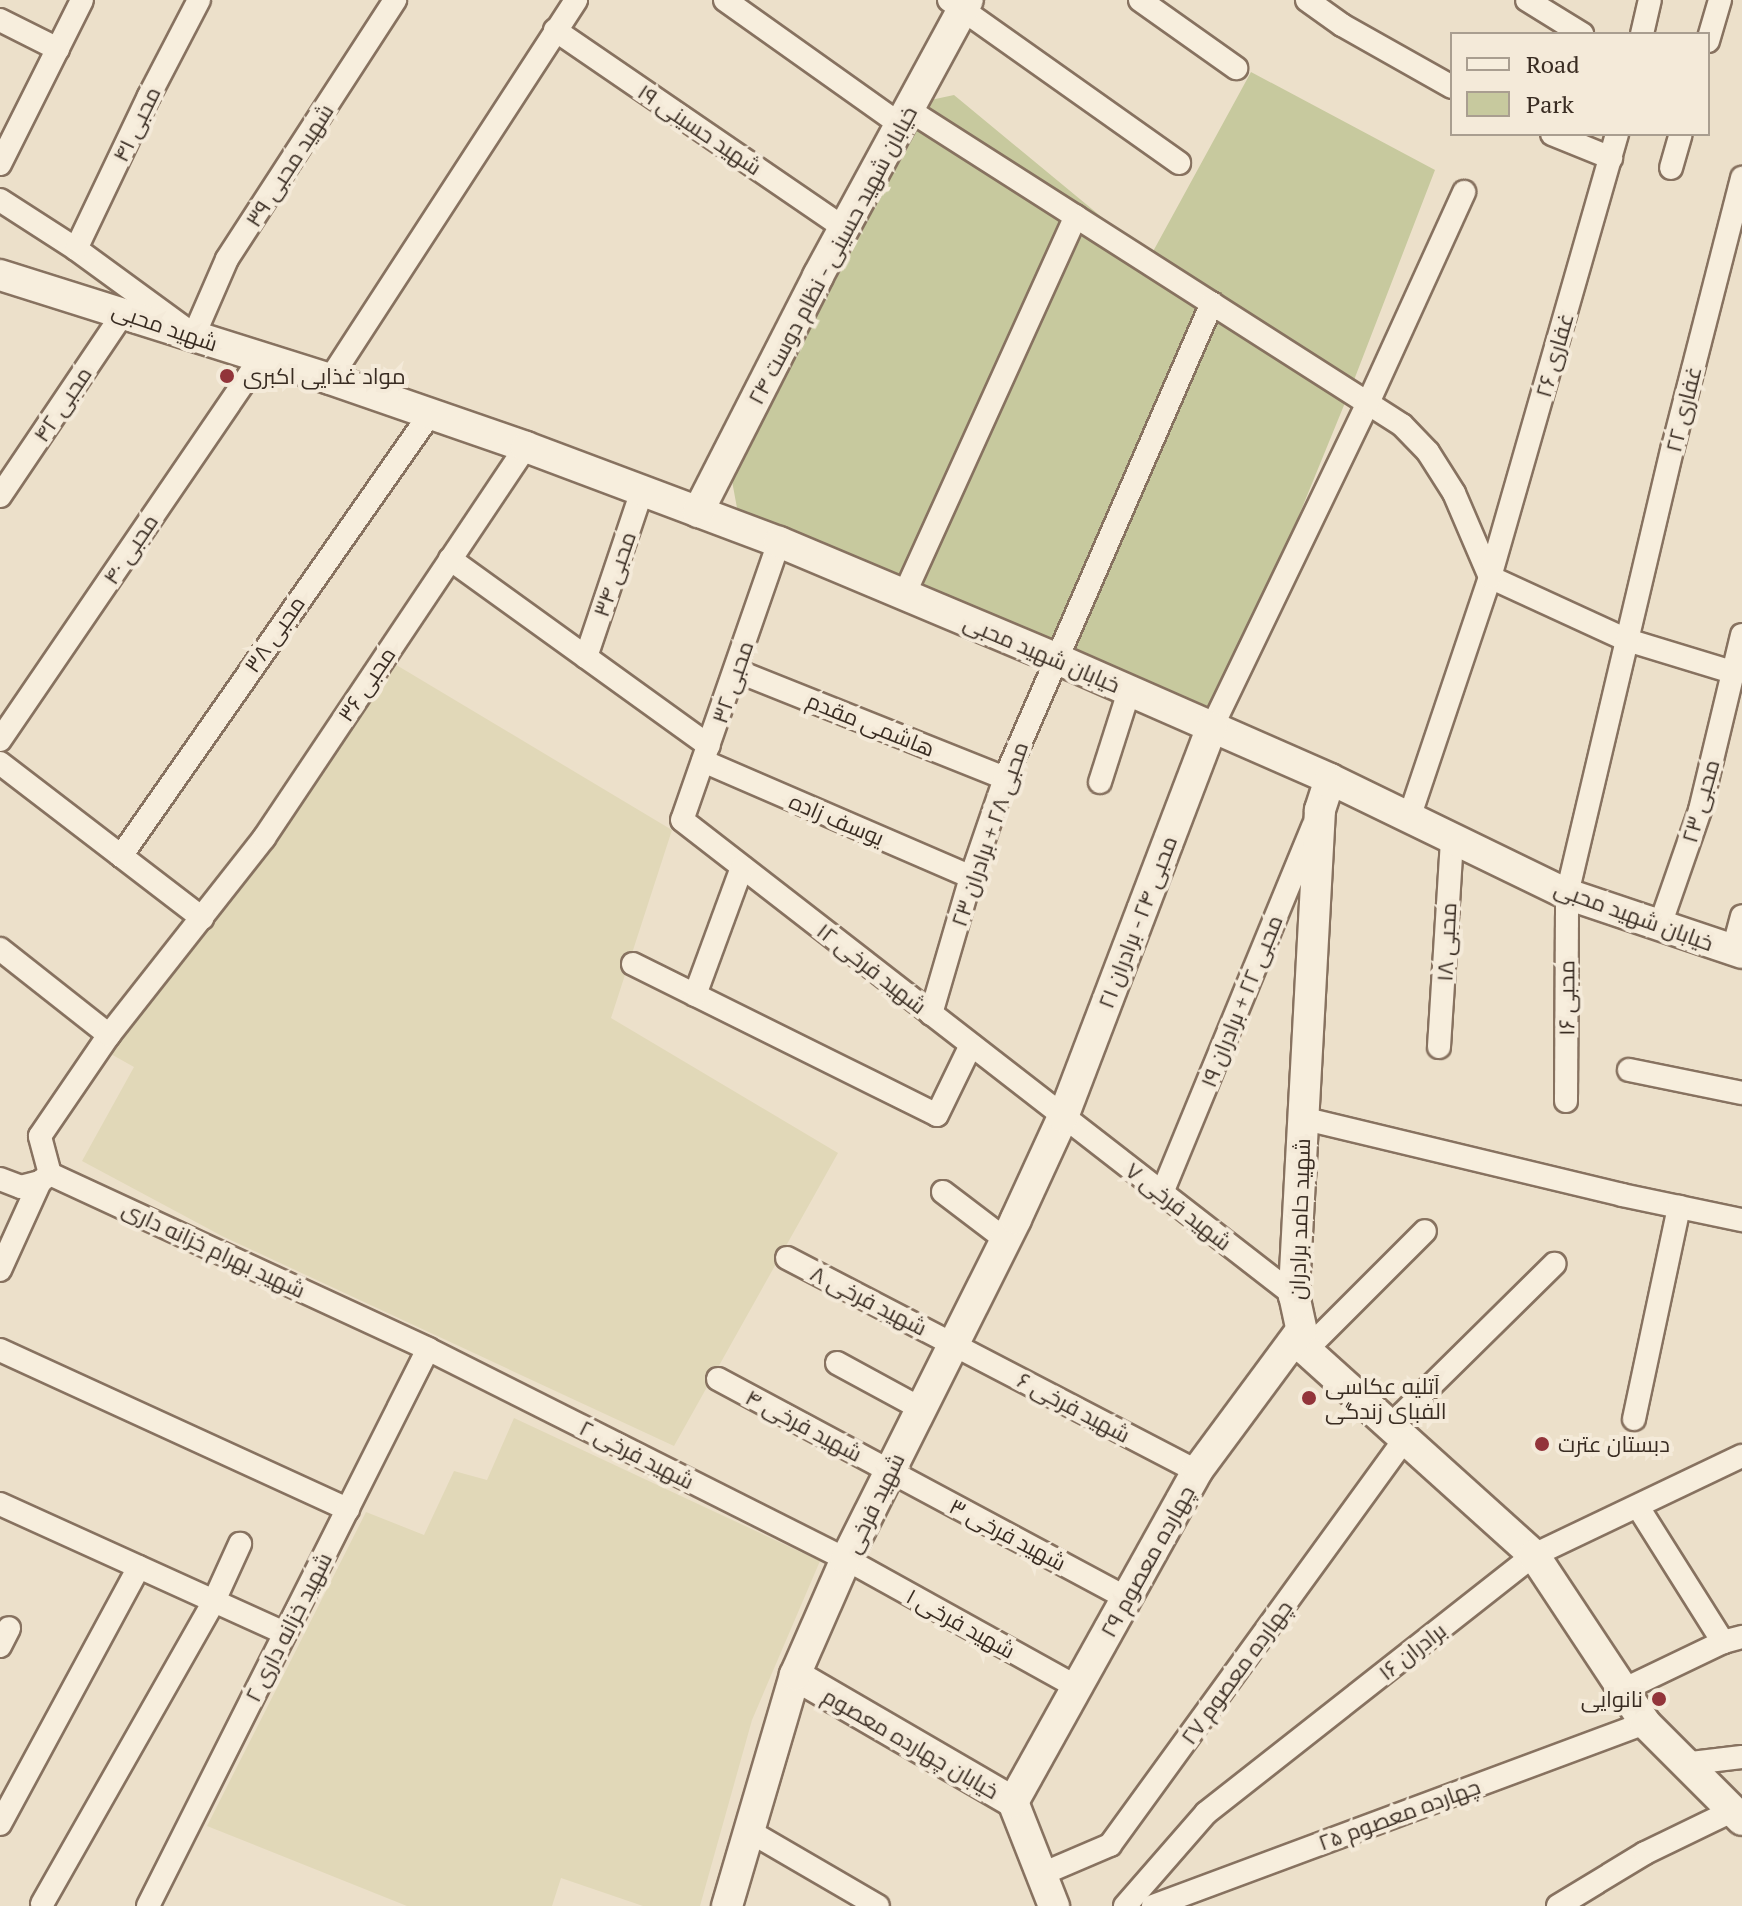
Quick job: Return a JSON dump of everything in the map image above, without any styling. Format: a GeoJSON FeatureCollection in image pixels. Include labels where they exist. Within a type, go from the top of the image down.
{"type":"FeatureCollection","features":[{"type":"Feature","properties":{"kind":"street"},"geometry":{"type":"LineString","coordinates":[[1,160],[82,0]]}},
{"type":"Feature","properties":{"kind":"street","name":"محبی ۴۱"},"geometry":{"type":"LineString","coordinates":[[76,249],[199,0]]}},
{"type":"Feature","properties":{"kind":"street","name":"شهید محبی ۳۹"},"geometry":{"type":"LineString","coordinates":[[194,335],[227,259],[395,0]]}},
{"type":"Feature","properties":{"kind":"street"},"geometry":{"type":"LineString","coordinates":[[330,379],[576,0]]}},
{"type":"Feature","properties":{"kind":"street"},"geometry":{"type":"LineString","coordinates":[[725,0],[905,117],[1076,216],[1402,425],[1428,452],[1454,493],[1490,577],[1627,640],[1732,672]]}},
{"type":"Feature","properties":{"kind":"street"},"geometry":{"type":"LineString","coordinates":[[1140,0],[1236,68]]}},
{"type":"Feature","properties":{"kind":"street"},"geometry":{"type":"LineString","coordinates":[[1307,0],[1342,25],[1450,86]]}},
{"type":"Feature","properties":{"kind":"street"},"geometry":{"type":"LineString","coordinates":[[1527,0],[1579,32]]}},
{"type":"Feature","properties":{"kind":"street"},"geometry":{"type":"LineString","coordinates":[[1642,32],[1650,0]]}},
{"type":"Feature","properties":{"kind":"street"},"geometry":{"type":"LineString","coordinates":[[1710,34],[1720,0]]}},
{"type":"Feature","properties":{"kind":"street"},"geometry":{"type":"LineString","coordinates":[[960,3],[1179,163]]}},
{"type":"Feature","properties":{"kind":"street","name":"خیابان شهید حسینی - نظام دوست ۲۴"},"geometry":{"type":"LineString","coordinates":[[698,512],[844,228],[905,117],[960,3]]}},
{"type":"Feature","properties":{"kind":"street"},"geometry":{"type":"LineString","coordinates":[[0,20],[58,49]]}},
{"type":"Feature","properties":{"kind":"street","name":"شهید حسینی ۱۹"},"geometry":{"type":"LineString","coordinates":[[555,30],[844,228]]}},
{"type":"Feature","properties":{"kind":"street"},"geometry":{"type":"LineString","coordinates":[[1557,136],[1611,158]]}},
{"type":"Feature","properties":{"kind":"street","name":"غفاری ۲۶"},"geometry":{"type":"LineString","coordinates":[[1409,818],[1490,577],[1616,136]]}},
{"type":"Feature","properties":{"kind":"street"},"geometry":{"type":"LineString","coordinates":[[1671,168],[1680,136]]}},
{"type":"Feature","properties":{"kind":"street","name":"غفاری ۲۲"},"geometry":{"type":"LineString","coordinates":[[1567,894],[1742,178]]}},
{"type":"Feature","properties":{"kind":"street"},"geometry":{"type":"LineString","coordinates":[[1212,727],[1368,403],[1464,192]]}},
{"type":"Feature","properties":{"kind":"street"},"geometry":{"type":"LineString","coordinates":[[0,200],[76,249],[194,335]]}},
{"type":"Feature","properties":{"kind":"street"},"geometry":{"type":"LineString","coordinates":[[904,595],[1076,216]]}},
{"type":"Feature","properties":{"kind":"street","name":"شهید محبی"},"geometry":{"type":"LineString","coordinates":[[0,275],[330,379]]}},
{"type":"Feature","properties":{"kind":"street","name":"محبی ۲۸ + برادران ۲۳"},"geometry":{"type":"LineString","coordinates":[[931,1014],[971,877],[1005,778],[1212,303]]}},
{"type":"Feature","properties":{"kind":"street","name":"محبی ۴۲"},"geometry":{"type":"LineString","coordinates":[[0,496],[124,312]]}},
{"type":"Feature","properties":{"kind":"street","name":"محبی ۴۰"},"geometry":{"type":"LineString","coordinates":[[0,740],[261,358]]}},
{"type":"Feature","properties":{"kind":"street","name":"خیابان شهید محبی"},"geometry":{"type":"LineString","coordinates":[[330,379],[526,447],[779,542],[1055,658],[1330,779],[1567,894],[1659,928],[1738,951]]}},
{"type":"Feature","properties":{"kind":"street","name":"محبی ۳۸"},"geometry":{"type":"LineString","coordinates":[[121,856],[430,414]]}},
{"type":"Feature","properties":{"kind":"street","name":"محبی ۳۶"},"geometry":{"type":"LineString","coordinates":[[45,1178],[40,1136],[109,1035],[264,838],[526,447]]}},
{"type":"Feature","properties":{"kind":"street","name":"محبی ۳۴"},"geometry":{"type":"LineString","coordinates":[[586,657],[642,491]]}},
{"type":"Feature","properties":{"kind":"street","name":"محبی ۳۲"},"geometry":{"type":"LineString","coordinates":[[682,820],[737,671],[779,542]]}},
{"type":"Feature","properties":{"kind":"street","name":"یوسف زاده"},"geometry":{"type":"LineString","coordinates":[[450,559],[586,657],[706,754],[971,877]]}},
{"type":"Feature","properties":{"kind":"street","name":"محبی ۲۳"},"geometry":{"type":"LineString","coordinates":[[1659,928],[1700,810],[1742,635]]}},
{"type":"Feature","properties":{"kind":"street","name":"هاشمی مقدم"},"geometry":{"type":"LineString","coordinates":[[737,671],[1005,778]]}},
{"type":"Feature","properties":{"kind":"street"},"geometry":{"type":"LineString","coordinates":[[1100,782],[1129,691]]}},
{"type":"Feature","properties":{"kind":"street","name":"محبی ۲۴ - برادران ۲۱"},"geometry":{"type":"LineString","coordinates":[[1063,1117],[1212,727]]}},
{"type":"Feature","properties":{"kind":"street"},"geometry":{"type":"LineString","coordinates":[[0,763],[202,918]]}},
{"type":"Feature","properties":{"kind":"street","name":"شهید حامد برادران"},"geometry":{"type":"LineString","coordinates":[[1303,1341],[1294,1295],[1302,1118],[1320,810],[1330,779]]}},
{"type":"Feature","properties":{"kind":"street","name":"محبی ۲۲ + برادران ۱۹"},"geometry":{"type":"LineString","coordinates":[[1162,1193],[1320,810]]}},
{"type":"Feature","properties":{"kind":"street","name":"شهید فرخی ۱۲"},"geometry":{"type":"LineString","coordinates":[[682,820],[1063,1117]]}},
{"type":"Feature","properties":{"kind":"street","name":"محبی ۱۸"},"geometry":{"type":"LineString","coordinates":[[1439,1047],[1452,838]]}},
{"type":"Feature","properties":{"kind":"street"},"geometry":{"type":"LineString","coordinates":[[695,995],[742,867]]}},
{"type":"Feature","properties":{"kind":"street","name":"محبی ۱۶"},"geometry":{"type":"LineString","coordinates":[[1566,1101],[1567,894]]}},
{"type":"Feature","properties":{"kind":"street"},"geometry":{"type":"LineString","coordinates":[[1738,951],[1742,916]]}},
{"type":"Feature","properties":{"kind":"street"},"geometry":{"type":"LineString","coordinates":[[0,949],[109,1035]]}},
{"type":"Feature","properties":{"kind":"street"},"geometry":{"type":"LineString","coordinates":[[633,964],[937,1115],[971,1045]]}},
{"type":"Feature","properties":{"kind":"street"},"geometry":{"type":"LineString","coordinates":[[1629,1070],[1742,1093]]}},
{"type":"Feature","properties":{"kind":"street","name":"شهید فرخی ۷"},"geometry":{"type":"LineString","coordinates":[[1063,1117],[1294,1295]]}},
{"type":"Feature","properties":{"kind":"street","name":"شهید فرخی"},"geometry":{"type":"LineString","coordinates":[[727,1906],[795,1675],[846,1559],[1063,1117]]}},
{"type":"Feature","properties":{"kind":"street"},"geometry":{"type":"LineString","coordinates":[[1302,1118],[1742,1220]]}},
{"type":"Feature","properties":{"kind":"street"},"geometry":{"type":"LineString","coordinates":[[0,1270],[45,1178]]}},
{"type":"Feature","properties":{"kind":"street","name":"شهید بهرام خزانه داری"},"geometry":{"type":"LineString","coordinates":[[0,1179],[21,1187],[45,1178],[428,1349]]}},
{"type":"Feature","properties":{"kind":"street"},"geometry":{"type":"LineString","coordinates":[[943,1192],[1005,1239]]}},
{"type":"Feature","properties":{"kind":"street"},"geometry":{"type":"LineString","coordinates":[[1634,1419],[1679,1207]]}},
{"type":"Feature","properties":{"kind":"street"},"geometry":{"type":"LineString","coordinates":[[1425,1231],[1303,1341],[1397,1433],[1534,1555],[1645,1723],[1683,1764],[1738,1815],[1645,1853],[1558,1906]]}},
{"type":"Feature","properties":{"kind":"street","name":"شهید فرخی ۸"},"geometry":{"type":"LineString","coordinates":[[787,1258],[951,1343]]}},
{"type":"Feature","properties":{"kind":"street","name":"چهارده معصوم ۲۷"},"geometry":{"type":"LineString","coordinates":[[1042,1874],[1110,1845],[1397,1433],[1554,1264]]}},
{"type":"Feature","properties":{"kind":"street","name":"چهارده معصوم ۲۹"},"geometry":{"type":"LineString","coordinates":[[1013,1802],[1197,1471],[1303,1341]]}},
{"type":"Feature","properties":{"kind":"street","name":"شهید فرخی ۶"},"geometry":{"type":"LineString","coordinates":[[951,1343],[1197,1471]]}},
{"type":"Feature","properties":{"kind":"street","name":"شهید خزانه داری ۲"},"geometry":{"type":"LineString","coordinates":[[155,1904],[285,1633],[428,1349]]}},
{"type":"Feature","properties":{"kind":"street","name":"شهید فرخی ۲"},"geometry":{"type":"LineString","coordinates":[[428,1349],[846,1559]]}},
{"type":"Feature","properties":{"kind":"street"},"geometry":{"type":"LineString","coordinates":[[0,1350],[348,1509]]}},
{"type":"Feature","properties":{"kind":"street"},"geometry":{"type":"LineString","coordinates":[[837,1363],[920,1408]]}},
{"type":"Feature","properties":{"kind":"street","name":"شهید فرخی ۴"},"geometry":{"type":"LineString","coordinates":[[718,1379],[890,1470]]}},
{"type":"Feature","properties":{"kind":"street","name":"برادران ۱۶"},"geometry":{"type":"LineString","coordinates":[[1125,1906],[1206,1813],[1534,1555],[1742,1456]]}},
{"type":"Feature","properties":{"kind":"street","name":"شهید فرخی ۳"},"geometry":{"type":"LineString","coordinates":[[890,1470],[1126,1598]]}},
{"type":"Feature","properties":{"kind":"street"},"geometry":{"type":"LineString","coordinates":[[0,1504],[285,1633]]}},
{"type":"Feature","properties":{"kind":"street"},"geometry":{"type":"LineString","coordinates":[[1623,1690],[1732,1640],[1638,1507]]}},
{"type":"Feature","properties":{"kind":"street"},"geometry":{"type":"LineString","coordinates":[[42,1904],[214,1601],[240,1544]]}},
{"type":"Feature","properties":{"kind":"street","name":"شهید فرخی ۱"},"geometry":{"type":"LineString","coordinates":[[846,1559],[1077,1687]]}},
{"type":"Feature","properties":{"kind":"street"},"geometry":{"type":"LineString","coordinates":[[0,1824],[139,1567]]}},
{"type":"Feature","properties":{"kind":"street","name":"خیابان چهارده معصوم"},"geometry":{"type":"LineString","coordinates":[[795,1675],[1013,1802],[1054,1906]]}},
{"type":"Feature","properties":{"kind":"street","name":"چهارده معصوم ۲۵"},"geometry":{"type":"LineString","coordinates":[[1153,1906],[1645,1723]]}},
{"type":"Feature","properties":{"kind":"street"},"geometry":{"type":"LineString","coordinates":[[1683,1764],[1742,1757]]}},
{"type":"Feature","properties":{"kind":"street"},"geometry":{"type":"LineString","coordinates":[[749,1831],[878,1906]]}},
{"type":"Feature","properties":{"kind":"shaded area"},"geometry":{"type":"Polygon","coordinates":[[[393,663],[672,830],[611,1018],[838,1153],[674,1446],[222,1236],[82,1161],[134,1067],[109,1053],[236,886],[393,663]]]}},
{"type":"Feature","properties":{"kind":"shaded area"},"geometry":{"type":"Polygon","coordinates":[[[514,1418],[820,1561],[752,1720],[700,1906],[643,1906],[561,1878],[552,1906],[407,1906],[207,1826],[366,1512],[424,1535],[454,1471],[487,1480],[514,1418]]]}},
{"type":"Feature","properties":{"kind":"green space"},"geometry":{"type":"Polygon","coordinates":[[[1251,72],[1435,170],[1349,393],[1219,711],[737,508],[730,470],[926,101],[954,95],[1150,257],[1251,72]]]}},
{"type":"Feature","properties":{"kind":"place","name":"مواد غذایی اکبری"},"geometry":{"type":"Point","coordinates":[227,376]}},
{"type":"Feature","properties":{"kind":"place","name":"آتلیه عکاسی الفبای زندگی"},"geometry":{"type":"Point","coordinates":[1309,1398]}},
{"type":"Feature","properties":{"kind":"place","name":"دبستان عترت"},"geometry":{"type":"Point","coordinates":[1542,1444]}},
{"type":"Feature","properties":{"kind":"place","name":"نانوایی"},"geometry":{"type":"Point","coordinates":[1659,1699]}}]}
